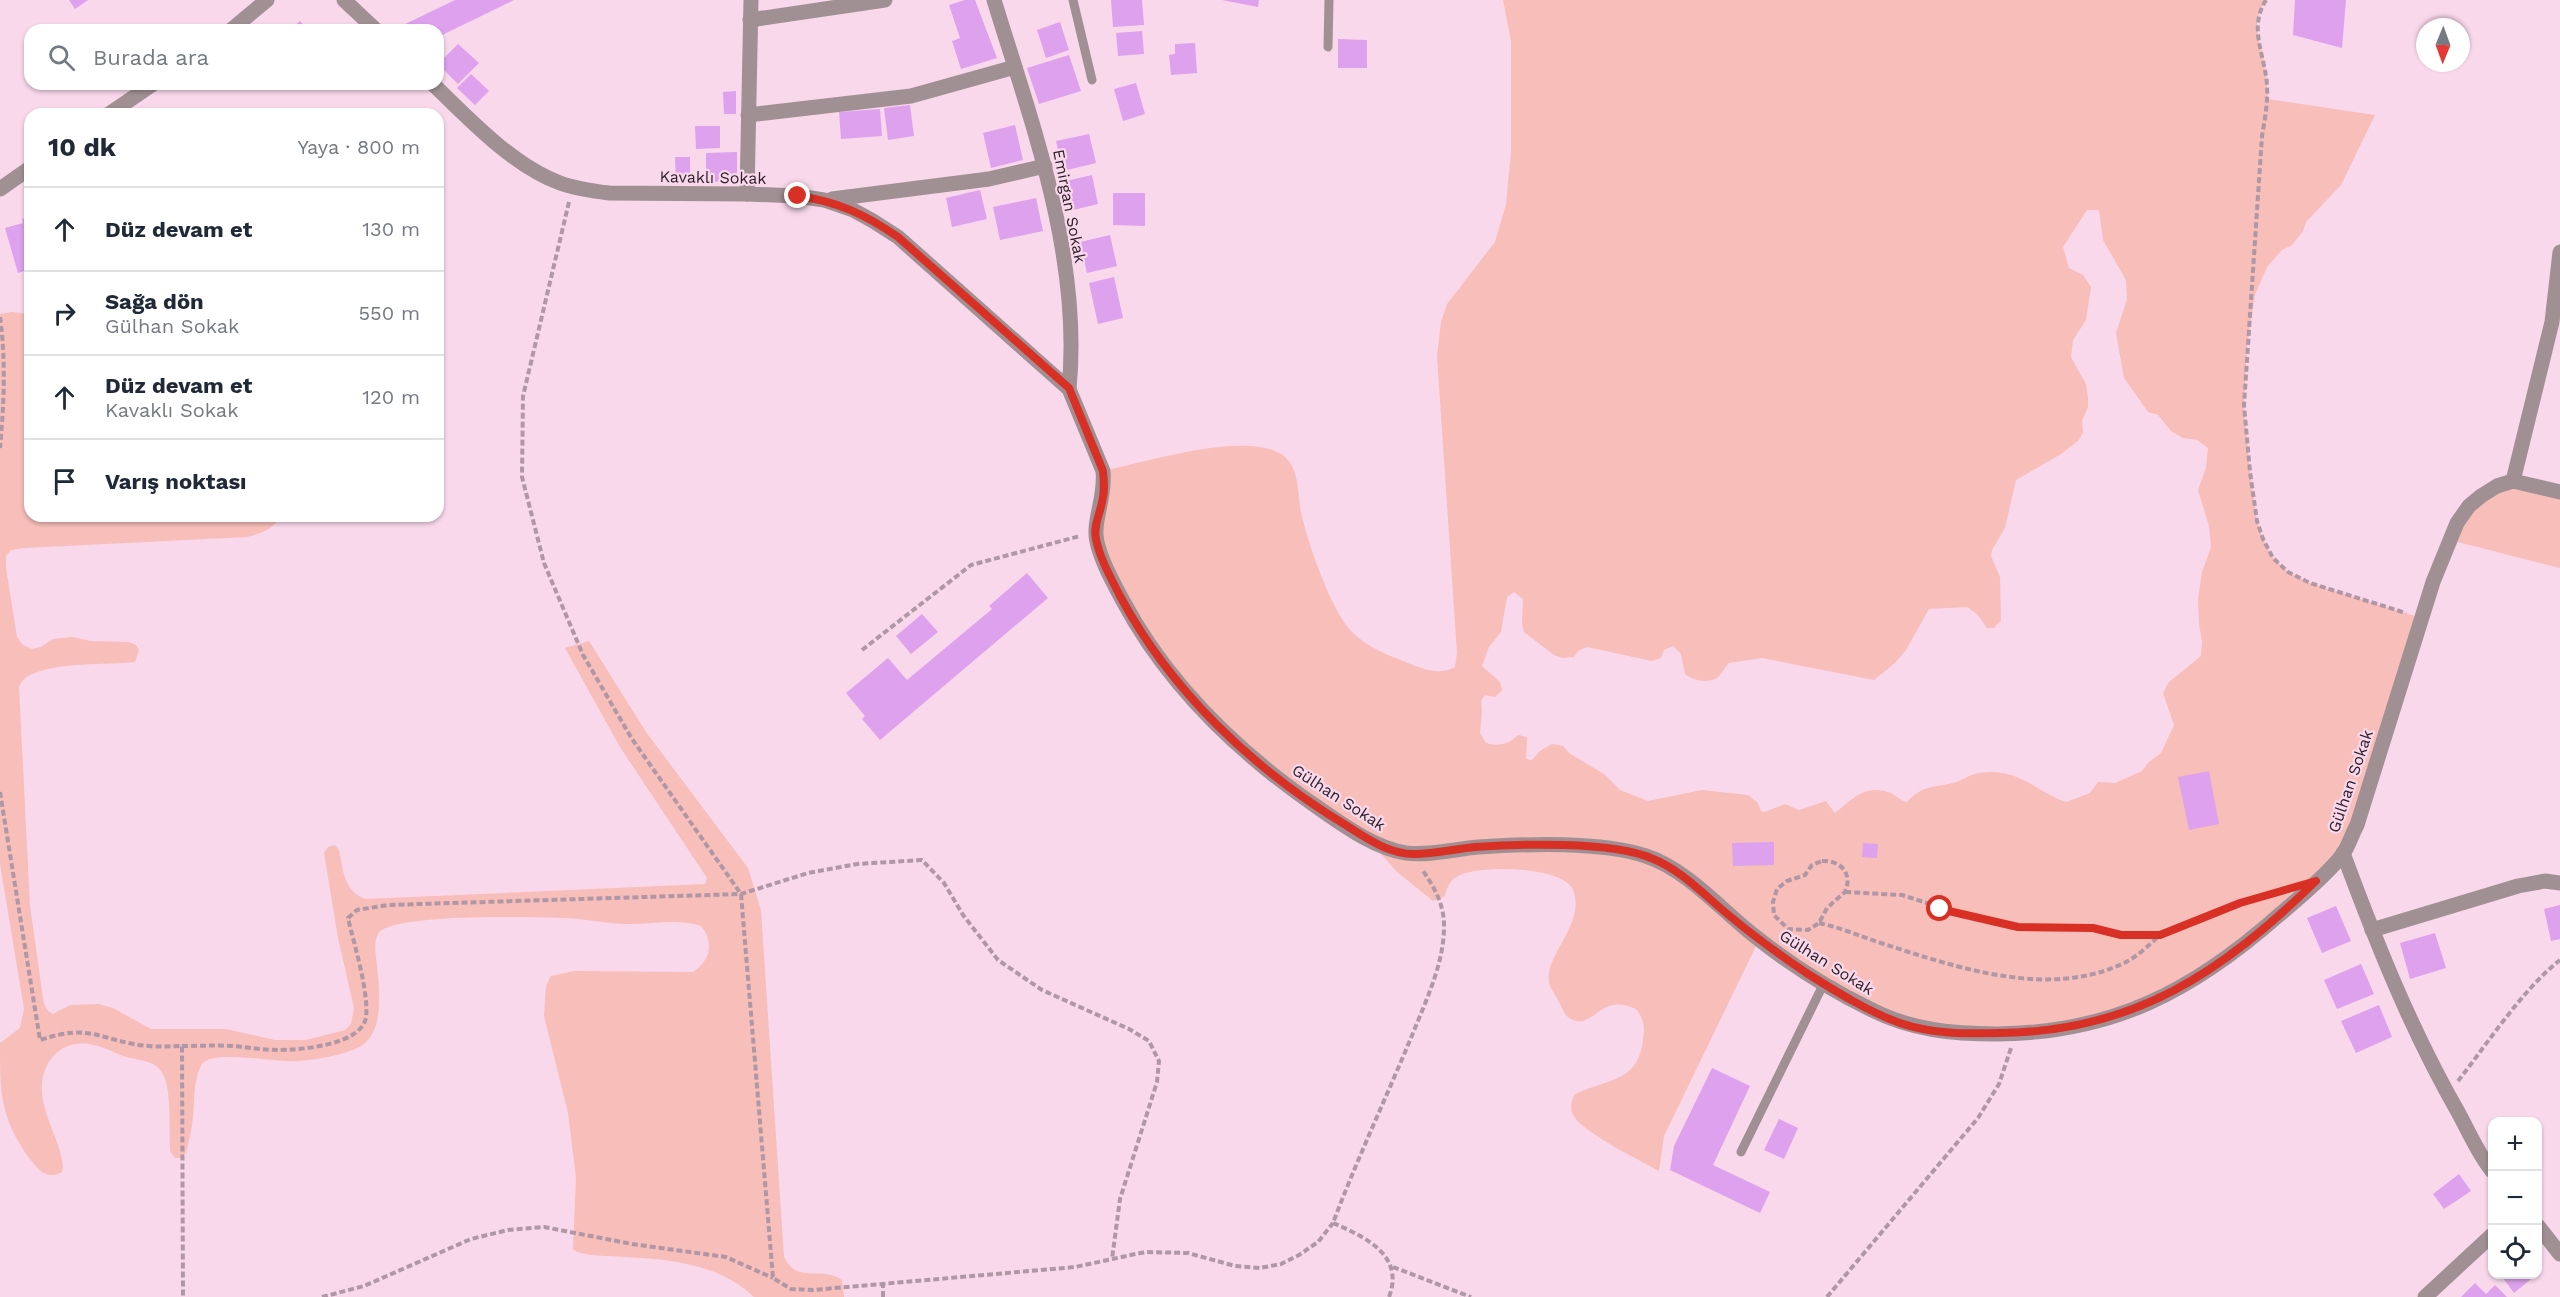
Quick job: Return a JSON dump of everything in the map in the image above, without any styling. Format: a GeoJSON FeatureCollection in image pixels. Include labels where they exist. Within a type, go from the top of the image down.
{"type":"FeatureCollection","features":[{"type":"Feature","properties":{"kind":"street"},"geometry":{"type":"LineString","coordinates":[[238,24],[267,0]]}},
{"type":"Feature","properties":{"kind":"street"},"geometry":{"type":"LineString","coordinates":[[344,0],[370,24]]}},
{"type":"Feature","properties":{"kind":"street"},"geometry":{"type":"LineString","coordinates":[[747,194],[751,0]]}},
{"type":"Feature","properties":{"kind":"street"},"geometry":{"type":"LineString","coordinates":[[750,20],[885,0]]}},
{"type":"Feature","properties":{"kind":"street","name":"Emirgan Sokak"},"geometry":{"type":"LineString","coordinates":[[994,0],[1045,166],[1068,292],[1072,341],[1069,388]]}},
{"type":"Feature","properties":{"kind":"street"},"geometry":{"type":"LineString","coordinates":[[748,115],[911,96],[1015,67]]}},
{"type":"Feature","properties":{"kind":"street"},"geometry":{"type":"LineString","coordinates":[[119,108],[144,90]]}},
{"type":"Feature","properties":{"kind":"street","name":"Kavaklı Sokak"},"geometry":{"type":"LineString","coordinates":[[440,90],[508,151],[545,176],[572,187],[627,194],[747,194],[824,200],[853,210],[898,237],[1069,388]]}},
{"type":"Feature","properties":{"kind":"street"},"geometry":{"type":"LineString","coordinates":[[824,200],[979,181],[1045,166]]}},
{"type":"Feature","properties":{"kind":"street"},"geometry":{"type":"LineString","coordinates":[[0,189],[24,172]]}},
{"type":"Feature","properties":{"kind":"street"},"geometry":{"type":"LineString","coordinates":[[2560,252],[2552,322],[2514,481],[2560,492]]}},
{"type":"Feature","properties":{"kind":"street"},"geometry":{"type":"LineString","coordinates":[[1069,388],[1103,471],[1103,499],[1095,532]]}},
{"type":"Feature","properties":{"kind":"street","name":"Gülhan Sokak"},"geometry":{"type":"LineString","coordinates":[[1095,532],[1106,568],[1143,634],[1159,659],[1218,726],[1251,758],[1331,817],[1376,843],[1392,850],[1412,854],[1479,847],[1547,846],[1616,849],[1650,857],[1667,865],[1689,881],[1758,939],[1824,983],[1871,1010],[1900,1023],[1922,1029],[1964,1033],[2016,1033],[2084,1026],[2125,1014],[2188,983],[2265,928],[2343,853],[2356,825],[2433,582],[2457,523],[2469,506],[2481,496],[2497,486],[2514,481]]}},
{"type":"Feature","properties":{"kind":"street"},"geometry":{"type":"LineString","coordinates":[[2343,853],[2372,930],[2417,1035],[2447,1094],[2488,1163]]}},
{"type":"Feature","properties":{"kind":"street"},"geometry":{"type":"LineString","coordinates":[[2372,930],[2518,886],[2545,881],[2560,883]]}},
{"type":"Feature","properties":{"kind":"street"},"geometry":{"type":"LineString","coordinates":[[2542,1231],[2560,1254]]}},
{"type":"Feature","properties":{"kind":"street"},"geometry":{"type":"LineString","coordinates":[[2425,1297],[2488,1240]]}},
{"type":"Feature","properties":{"kind":"lane"},"geometry":{"type":"LineString","coordinates":[[1073,0],[1092,80]]}},
{"type":"Feature","properties":{"kind":"lane"},"geometry":{"type":"LineString","coordinates":[[1328,47],[1329,0]]}},
{"type":"Feature","properties":{"kind":"lane"},"geometry":{"type":"LineString","coordinates":[[1741,1152],[1824,983]]}},
{"type":"Feature","properties":{"kind":"path"},"geometry":{"type":"LineString","coordinates":[[2266,0],[2256,23],[2265,68],[2268,100],[2262,136],[2244,405],[2257,520],[2263,539],[2273,558],[2288,572],[2310,583],[2421,618]]}},
{"type":"Feature","properties":{"kind":"path"},"geometry":{"type":"LineString","coordinates":[[572,187],[523,396],[522,477],[544,563],[583,655],[632,739],[741,894],[773,1278]]}},
{"type":"Feature","properties":{"kind":"path"},"geometry":{"type":"LineString","coordinates":[[0,317],[3,336],[3,421],[0,448]]}},
{"type":"Feature","properties":{"kind":"path"},"geometry":{"type":"LineString","coordinates":[[862,650],[970,565],[1095,532]]}},
{"type":"Feature","properties":{"kind":"path"},"geometry":{"type":"LineString","coordinates":[[0,792],[40,1040],[63,1032],[78,1031],[97,1033],[149,1046],[295,1049],[353,1036],[363,1026],[366,1018],[362,980],[348,918],[357,910],[388,905],[741,894],[808,873],[857,864],[922,860],[944,883],[963,915],[998,960],[1042,990],[1129,1029],[1149,1041],[1159,1061],[1158,1082],[1120,1199],[1112,1259]]}},
{"type":"Feature","properties":{"kind":"path"},"geometry":{"type":"LineString","coordinates":[[322,1297],[364,1286],[471,1239],[508,1230],[544,1227],[632,1244],[726,1257],[773,1278],[791,1289],[813,1290],[883,1285],[1075,1267],[1144,1252],[1188,1253],[1235,1266],[1260,1268],[1281,1264],[1318,1242],[1333,1223],[1436,972],[1442,946],[1443,910],[1432,881],[1412,854]]}},
{"type":"Feature","properties":{"kind":"path"},"geometry":{"type":"LineString","coordinates":[[1828,860],[1838,863],[1845,871],[1848,882],[1845,892],[1827,908],[1819,923],[1808,930],[1788,929],[1782,925],[1773,908],[1777,889],[1787,881],[1805,875],[1817,862],[1828,860]]}},
{"type":"Feature","properties":{"kind":"path"},"geometry":{"type":"LineString","coordinates":[[1819,923],[1852,931],[1921,955],[1992,974],[2060,980],[2082,978],[2126,962],[2160,935],[2218,910],[2286,889]]}},
{"type":"Feature","properties":{"kind":"path"},"geometry":{"type":"LineString","coordinates":[[1845,892],[1902,896],[1964,915],[2018,927],[2093,928],[2121,935],[2160,935]]}},
{"type":"Feature","properties":{"kind":"path"},"geometry":{"type":"LineString","coordinates":[[2447,1094],[2509,1015],[2549,969],[2560,960]]}},
{"type":"Feature","properties":{"kind":"path"},"geometry":{"type":"LineString","coordinates":[[1828,1296],[1978,1118],[1999,1084],[2016,1033]]}},
{"type":"Feature","properties":{"kind":"path"},"geometry":{"type":"LineString","coordinates":[[182,1046],[183,1297]]}},
{"type":"Feature","properties":{"kind":"path"},"geometry":{"type":"LineString","coordinates":[[1333,1223],[1351,1231],[1385,1254],[1393,1266],[1393,1287],[1389,1297]]}},
{"type":"Feature","properties":{"kind":"path"},"geometry":{"type":"LineString","coordinates":[[1393,1266],[1471,1297]]}},
{"type":"Feature","properties":{"kind":"path"},"geometry":{"type":"LineString","coordinates":[[883,1285],[883,1297]]}},
{"type":"Feature","properties":{"kind":"shaded area"},"geometry":{"type":"Polygon","coordinates":[[[1503,0],[2266,0],[2257,25],[2266,69],[2268,99],[2375,115],[2341,185],[2306,222],[2303,231],[2292,245],[2282,250],[2267,267],[2255,295],[2247,347],[2244,405],[2257,521],[2273,558],[2288,572],[2310,583],[2421,618],[2343,853],[2188,983],[2051,1031],[1900,1023],[1759,940],[1664,1136],[1659,1171],[1625,1153],[1577,1120],[1571,1110],[1574,1095],[1619,1078],[1635,1065],[1640,1054],[1644,1031],[1639,1012],[1629,1006],[1609,1006],[1585,1020],[1574,1020],[1565,1014],[1551,988],[1549,975],[1551,964],[1574,916],[1576,903],[1573,890],[1566,882],[1538,872],[1485,870],[1460,875],[1450,883],[1445,896],[1433,901],[1396,871],[1368,839],[1292,790],[1159,659],[1096,541],[1103,471],[1194,450],[1243,446],[1264,448],[1281,454],[1292,465],[1297,480],[1304,525],[1314,557],[1336,608],[1352,632],[1379,650],[1419,667],[1431,671],[1443,671],[1455,667],[1457,653],[1437,356],[1441,322],[1447,304],[1495,242],[1506,204],[1511,152],[1511,41],[1503,0]],[[2087,210],[2063,247],[2069,268],[2083,275],[2091,287],[2086,320],[2073,340],[2071,357],[2086,384],[2088,407],[2082,421],[2083,432],[2079,440],[2061,454],[2016,480],[2005,528],[1991,556],[2000,577],[2001,620],[1994,628],[1987,628],[1977,614],[1967,607],[1929,609],[1906,650],[1895,663],[1874,680],[1762,658],[1729,663],[1717,678],[1704,681],[1685,674],[1681,654],[1673,646],[1664,650],[1661,658],[1652,661],[1587,647],[1578,651],[1574,657],[1562,658],[1554,655],[1524,632],[1523,599],[1514,592],[1507,597],[1501,632],[1489,647],[1482,666],[1500,682],[1502,690],[1495,697],[1485,695],[1481,701],[1480,733],[1486,743],[1499,745],[1511,741],[1518,735],[1527,737],[1526,759],[1532,760],[1540,751],[1552,744],[1563,746],[1569,753],[1604,774],[1620,790],[1648,801],[1702,790],[1748,795],[1764,812],[1785,804],[1799,810],[1826,801],[1835,813],[1860,794],[1874,790],[1891,793],[1907,802],[1928,788],[1956,782],[1976,774],[1993,772],[2015,776],[2066,802],[2090,793],[2098,782],[2115,783],[2142,771],[2161,753],[2174,725],[2163,693],[2169,682],[2201,656],[2198,598],[2202,572],[2211,547],[2209,526],[2198,490],[2206,468],[2208,448],[2197,440],[2183,438],[2171,431],[2158,415],[2148,412],[2124,378],[2116,333],[2127,299],[2126,280],[2103,240],[2099,210],[2087,210]]]}},
{"type":"Feature","properties":{"kind":"shaded area"},"geometry":{"type":"Polygon","coordinates":[[[24,313],[24,522],[276,522],[266,530],[247,537],[25,548],[11,550],[6,556],[17,637],[23,645],[32,649],[41,647],[53,639],[72,637],[91,641],[129,642],[136,645],[139,650],[135,662],[56,667],[30,675],[19,687],[30,906],[43,998],[47,1009],[53,1014],[70,1005],[98,1004],[113,1008],[151,1029],[226,1029],[275,1040],[306,1040],[345,1030],[351,1024],[354,1008],[338,938],[324,853],[328,847],[335,845],[339,850],[349,886],[359,896],[366,899],[705,884],[707,878],[620,747],[565,648],[589,641],[646,732],[748,868],[761,910],[784,1257],[790,1265],[803,1273],[826,1274],[842,1280],[844,1297],[754,1297],[719,1274],[698,1267],[656,1259],[591,1255],[573,1249],[576,1178],[568,1113],[544,1016],[546,986],[551,976],[574,971],[693,972],[704,962],[709,944],[701,926],[691,924],[672,922],[624,924],[569,918],[494,917],[434,919],[388,927],[378,934],[375,949],[379,997],[377,1020],[374,1031],[361,1046],[339,1055],[299,1061],[232,1057],[208,1060],[202,1064],[197,1076],[193,1122],[186,1153],[180,1158],[175,1158],[170,1151],[168,1091],[160,1069],[147,1062],[97,1046],[74,1044],[58,1051],[52,1057],[42,1083],[44,1105],[61,1156],[62,1172],[55,1175],[46,1174],[34,1165],[19,1143],[7,1117],[0,1076],[0,1043],[20,1028],[24,1009],[0,864],[0,314],[24,313]]]}},
{"type":"Feature","properties":{"kind":"shaded area"},"geometry":{"type":"Polygon","coordinates":[[[2497,486],[2560,492],[2560,568],[2450,540],[2457,523],[2497,486]]]}},
{"type":"Feature","properties":{"kind":"building"},"geometry":{"type":"Polygon","coordinates":[[[69,0],[88,0],[75,9],[69,0]]]}},
{"type":"Feature","properties":{"kind":"building"},"geometry":{"type":"Polygon","coordinates":[[[455,0],[514,0],[444,34],[444,24],[405,24],[455,0]]]}},
{"type":"Feature","properties":{"kind":"building"},"geometry":{"type":"Polygon","coordinates":[[[965,0],[975,0],[997,58],[961,69],[952,41],[960,38],[949,5],[965,0]]]}},
{"type":"Feature","properties":{"kind":"building"},"geometry":{"type":"Polygon","coordinates":[[[1111,0],[1142,0],[1144,25],[1113,27],[1111,0]]]}},
{"type":"Feature","properties":{"kind":"building"},"geometry":{"type":"Polygon","coordinates":[[[1222,0],[1259,0],[1258,7],[1222,0]]]}},
{"type":"Feature","properties":{"kind":"building"},"geometry":{"type":"Polygon","coordinates":[[[2295,0],[2346,0],[2342,48],[2293,35],[2295,0]]]}},
{"type":"Feature","properties":{"kind":"building"},"geometry":{"type":"Polygon","coordinates":[[[1060,22],[1069,50],[1046,58],[1037,30],[1060,22]]]}},
{"type":"Feature","properties":{"kind":"building"},"geometry":{"type":"Polygon","coordinates":[[[1142,31],[1144,54],[1118,56],[1116,33],[1142,31]]]}},
{"type":"Feature","properties":{"kind":"building"},"geometry":{"type":"Polygon","coordinates":[[[1338,39],[1367,40],[1367,68],[1338,68],[1338,39]]]}},
{"type":"Feature","properties":{"kind":"building"},"geometry":{"type":"Polygon","coordinates":[[[1195,43],[1197,73],[1171,75],[1169,55],[1175,54],[1175,44],[1195,43]]]}},
{"type":"Feature","properties":{"kind":"building"},"geometry":{"type":"Polygon","coordinates":[[[458,44],[479,63],[458,84],[444,70],[444,58],[458,44]]]}},
{"type":"Feature","properties":{"kind":"building"},"geometry":{"type":"Polygon","coordinates":[[[1069,55],[1081,91],[1039,104],[1027,68],[1069,55]]]}},
{"type":"Feature","properties":{"kind":"building"},"geometry":{"type":"Polygon","coordinates":[[[471,74],[489,91],[475,105],[457,88],[471,74]]]}},
{"type":"Feature","properties":{"kind":"building"},"geometry":{"type":"Polygon","coordinates":[[[1136,83],[1145,114],[1123,121],[1114,89],[1136,83]]]}},
{"type":"Feature","properties":{"kind":"building"},"geometry":{"type":"Polygon","coordinates":[[[736,91],[736,114],[724,114],[723,92],[736,91]]]}},
{"type":"Feature","properties":{"kind":"building"},"geometry":{"type":"Polygon","coordinates":[[[910,105],[914,136],[888,140],[884,108],[910,105]]]}},
{"type":"Feature","properties":{"kind":"building"},"geometry":{"type":"Polygon","coordinates":[[[880,109],[882,136],[841,139],[839,112],[880,109]]]}},
{"type":"Feature","properties":{"kind":"building"},"geometry":{"type":"Polygon","coordinates":[[[1015,125],[1023,160],[991,168],[983,133],[1015,125]]]}},
{"type":"Feature","properties":{"kind":"building"},"geometry":{"type":"Polygon","coordinates":[[[695,126],[720,126],[720,148],[696,149],[695,126]]]}},
{"type":"Feature","properties":{"kind":"building"},"geometry":{"type":"Polygon","coordinates":[[[1089,134],[1096,163],[1063,171],[1056,141],[1089,134]]]}},
{"type":"Feature","properties":{"kind":"building"},"geometry":{"type":"Polygon","coordinates":[[[737,152],[737,181],[706,182],[706,153],[737,152]]]}},
{"type":"Feature","properties":{"kind":"building"},"geometry":{"type":"Polygon","coordinates":[[[675,157],[690,157],[690,182],[676,182],[675,157]]]}},
{"type":"Feature","properties":{"kind":"building"},"geometry":{"type":"Polygon","coordinates":[[[1092,175],[1098,204],[1073,210],[1066,181],[1092,175]]]}},
{"type":"Feature","properties":{"kind":"building"},"geometry":{"type":"Polygon","coordinates":[[[980,190],[987,219],[952,227],[946,198],[980,190]]]}},
{"type":"Feature","properties":{"kind":"building"},"geometry":{"type":"Polygon","coordinates":[[[1113,193],[1145,193],[1145,226],[1113,225],[1113,193]]]}},
{"type":"Feature","properties":{"kind":"building"},"geometry":{"type":"Polygon","coordinates":[[[1036,198],[1043,231],[1000,240],[993,207],[1036,198]]]}},
{"type":"Feature","properties":{"kind":"building"},"geometry":{"type":"Polygon","coordinates":[[[24,218],[24,271],[18,273],[5,228],[23,223],[22,219],[24,218]]]}},
{"type":"Feature","properties":{"kind":"building"},"geometry":{"type":"Polygon","coordinates":[[[1110,235],[1117,266],[1087,273],[1080,242],[1110,235]]]}},
{"type":"Feature","properties":{"kind":"building"},"geometry":{"type":"Polygon","coordinates":[[[1114,277],[1123,318],[1098,324],[1089,283],[1114,277]]]}},
{"type":"Feature","properties":{"kind":"building"},"geometry":{"type":"Polygon","coordinates":[[[1027,573],[1048,598],[880,740],[862,719],[865,716],[846,693],[888,658],[907,680],[992,609],[989,606],[1027,573]]]}},
{"type":"Feature","properties":{"kind":"building"},"geometry":{"type":"Polygon","coordinates":[[[922,614],[938,632],[911,654],[896,636],[922,614]]]}},
{"type":"Feature","properties":{"kind":"building"},"geometry":{"type":"Polygon","coordinates":[[[2209,771],[2219,824],[2189,830],[2178,777],[2209,771]]]}},
{"type":"Feature","properties":{"kind":"building"},"geometry":{"type":"Polygon","coordinates":[[[1774,842],[1774,865],[1733,866],[1732,843],[1774,842]]]}},
{"type":"Feature","properties":{"kind":"building"},"geometry":{"type":"Polygon","coordinates":[[[1863,843],[1878,844],[1877,858],[1862,857],[1863,843]]]}},
{"type":"Feature","properties":{"kind":"building"},"geometry":{"type":"Polygon","coordinates":[[[2560,905],[2560,939],[2551,941],[2544,909],[2560,905]]]}},
{"type":"Feature","properties":{"kind":"building"},"geometry":{"type":"Polygon","coordinates":[[[2336,906],[2351,941],[2322,953],[2307,918],[2336,906]]]}},
{"type":"Feature","properties":{"kind":"building"},"geometry":{"type":"Polygon","coordinates":[[[2435,933],[2446,968],[2410,979],[2400,943],[2435,933]]]}},
{"type":"Feature","properties":{"kind":"building"},"geometry":{"type":"Polygon","coordinates":[[[2361,964],[2374,994],[2337,1009],[2324,980],[2361,964]]]}},
{"type":"Feature","properties":{"kind":"building"},"geometry":{"type":"Polygon","coordinates":[[[2379,1005],[2392,1037],[2356,1053],[2341,1021],[2379,1005]]]}},
{"type":"Feature","properties":{"kind":"building"},"geometry":{"type":"Polygon","coordinates":[[[1712,1068],[1750,1086],[1713,1165],[1770,1192],[1760,1213],[1670,1170],[1674,1146],[1712,1068]]]}},
{"type":"Feature","properties":{"kind":"building"},"geometry":{"type":"Polygon","coordinates":[[[1779,1119],[1798,1128],[1784,1159],[1764,1150],[1779,1119]]]}},
{"type":"Feature","properties":{"kind":"building"},"geometry":{"type":"Polygon","coordinates":[[[2459,1174],[2471,1191],[2444,1209],[2433,1194],[2459,1174]]]}},
{"type":"Feature","properties":{"kind":"building"},"geometry":{"type":"Polygon","coordinates":[[[2504,1279],[2531,1279],[2514,1293],[2504,1279]]]}},
{"type":"Feature","properties":{"kind":"building"},"geometry":{"type":"Polygon","coordinates":[[[2475,1283],[2486,1294],[2495,1285],[2507,1297],[2461,1297],[2475,1283]]]}},
{"type":"Feature","properties":{"kind":"route"},"geometry":{"type":"LineString","coordinates":[[798,196],[842,205],[873,220],[898,237],[1069,388],[1103,471],[1105,485],[1096,525],[1096,541],[1106,568],[1126,607],[1159,659],[1218,726],[1251,758],[1331,817],[1392,850],[1412,854],[1479,847],[1580,847],[1616,849],[1650,857],[1667,865],[1689,881],[1758,939],[1805,972],[1871,1010],[1900,1023],[1922,1029],[1974,1034],[2051,1031],[2084,1026],[2125,1014],[2150,1003],[2188,983],[2230,955],[2265,928],[2316,881],[2218,910],[2160,935],[2121,935],[2078,927],[2018,927],[1940,909]]}}]}
